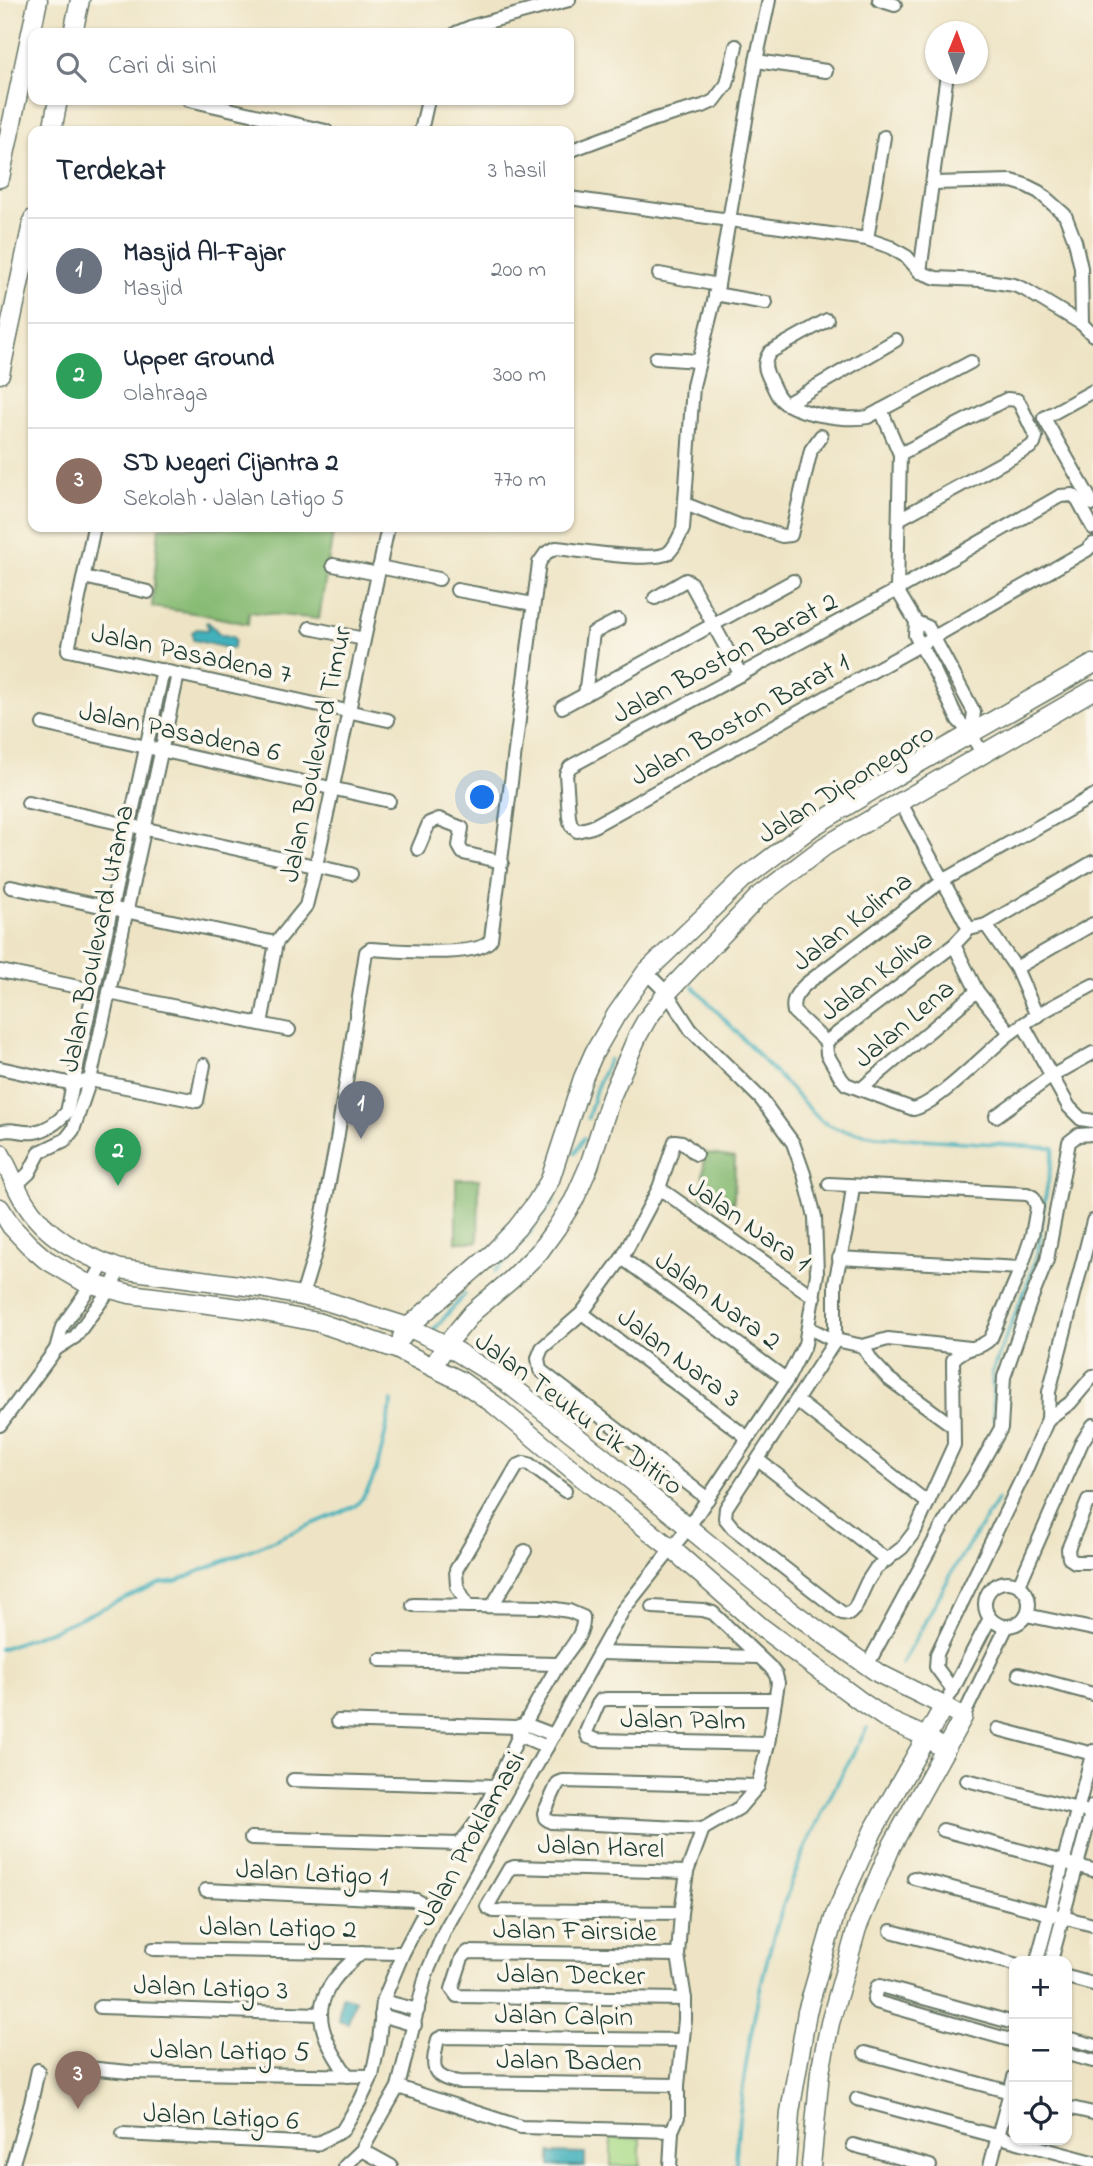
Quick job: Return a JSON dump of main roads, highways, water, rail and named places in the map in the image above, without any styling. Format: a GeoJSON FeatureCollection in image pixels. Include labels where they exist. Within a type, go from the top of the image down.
{"type":"FeatureCollection","features":[{"type":"Feature","properties":{"kind":"main road"},"geometry":{"type":"LineString","coordinates":[[29,28],[37,0]]}},
{"type":"Feature","properties":{"kind":"main road"},"geometry":{"type":"LineString","coordinates":[[74,28],[80,0]]}},
{"type":"Feature","properties":{"kind":"main road"},"geometry":{"type":"LineString","coordinates":[[0,178],[7,105],[28,32]]}},
{"type":"Feature","properties":{"kind":"main road"},"geometry":{"type":"LineString","coordinates":[[55,126],[57,105]]}},
{"type":"Feature","properties":{"kind":"main road"},"geometry":{"type":"LineString","coordinates":[[0,374],[28,242]]}},
{"type":"Feature","properties":{"kind":"main road","name":"Jalan Diponegoro"},"geometry":{"type":"LineString","coordinates":[[396,1349],[408,1327],[493,1253],[517,1228],[550,1180],[583,1078],[594,1053],[646,972],[743,879],[812,827],[1093,664]]}},
{"type":"Feature","properties":{"kind":"main road","name":"Jalan Diponegoro"},"geometry":{"type":"LineString","coordinates":[[433,1367],[446,1345],[473,1312],[539,1252],[574,1200],[589,1166],[611,1097],[638,1035],[667,993],[758,897],[825,846],[1093,690]]}},
{"type":"Feature","properties":{"kind":"main road"},"geometry":{"type":"LineString","coordinates":[[812,827],[825,846]]}},
{"type":"Feature","properties":{"kind":"main road"},"geometry":{"type":"LineString","coordinates":[[594,1053],[604,1051],[613,1055],[624,1068]]}},
{"type":"Feature","properties":{"kind":"main road","name":"Jalan Teuku Cik Ditiro"},"geometry":{"type":"LineString","coordinates":[[0,1153],[26,1205],[40,1223],[75,1250],[112,1266],[302,1296],[357,1310],[408,1327],[446,1345],[507,1383],[603,1457],[779,1602],[851,1654],[878,1673],[948,1698],[963,1717],[945,1750],[926,1737],[890,1721],[761,1627],[672,1549],[495,1405],[461,1381],[396,1349],[317,1322],[110,1289],[84,1282],[45,1259],[11,1226],[0,1208]]}},
{"type":"Feature","properties":{"kind":"main road"},"geometry":{"type":"LineString","coordinates":[[475,1268],[474,1282],[481,1289],[495,1293]]}},
{"type":"Feature","properties":{"kind":"main road"},"geometry":{"type":"LineString","coordinates":[[834,1682],[851,1654]]}},
{"type":"Feature","properties":{"kind":"main road"},"geometry":{"type":"LineString","coordinates":[[786,2166],[790,2112],[807,2011],[835,1915],[873,1831],[948,1698]]}},
{"type":"Feature","properties":{"kind":"main road"},"geometry":{"type":"LineString","coordinates":[[811,2166],[820,2072],[830,2023],[857,1928],[891,1847],[945,1750]]}},
{"type":"Feature","properties":{"kind":"water"},"geometry":{"type":"Polygon","coordinates":[[[208,622],[220,634],[233,637],[235,641],[232,649],[193,640],[192,632],[197,629],[207,630],[208,622]]]}},
{"type":"Feature","properties":{"kind":"water"},"geometry":{"type":"Polygon","coordinates":[[[342,1996],[355,2000],[348,2023],[338,2020],[342,1996]]]}},
{"type":"Feature","properties":{"kind":"water"},"geometry":{"type":"Polygon","coordinates":[[[550,2153],[585,2154],[585,2166],[550,2166],[550,2153]]]}},
{"type":"Feature","properties":{"kind":"waterway"},"geometry":{"type":"LineString","coordinates":[[693,986],[821,1121],[838,1129],[876,1136],[1054,1148],[1039,1246],[1030,1277],[992,1372],[994,1421]]}},
{"type":"Feature","properties":{"kind":"waterway"},"geometry":{"type":"LineString","coordinates":[[588,1118],[596,1089],[609,1059]]}},
{"type":"Feature","properties":{"kind":"waterway"},"geometry":{"type":"LineString","coordinates":[[575,1153],[584,1138]]}},
{"type":"Feature","properties":{"kind":"waterway"},"geometry":{"type":"LineString","coordinates":[[495,1271],[519,1247],[554,1200]]}},
{"type":"Feature","properties":{"kind":"waterway"},"geometry":{"type":"LineString","coordinates":[[431,1333],[465,1294]]}},
{"type":"Feature","properties":{"kind":"waterway"},"geometry":{"type":"LineString","coordinates":[[0,1649],[53,1630],[160,1583],[176,1581],[355,1506],[376,1472],[392,1401]]}},
{"type":"Feature","properties":{"kind":"waterway"},"geometry":{"type":"LineString","coordinates":[[902,1664],[956,1565],[998,1499]]}},
{"type":"Feature","properties":{"kind":"waterway"},"geometry":{"type":"LineString","coordinates":[[736,2166],[747,2057],[772,1940],[809,1840],[867,1728]]}},
{"type":"Feature","properties":{"kind":"place","name":"Masjid Al-Fajar"},"geometry":{"type":"Point","coordinates":[361,1139]}},
{"type":"Feature","properties":{"kind":"place","name":"Upper Ground"},"geometry":{"type":"Point","coordinates":[118,1186]}},
{"type":"Feature","properties":{"kind":"place","name":"SD Negeri Cijantra 2"},"geometry":{"type":"Point","coordinates":[78,2109]}}]}
